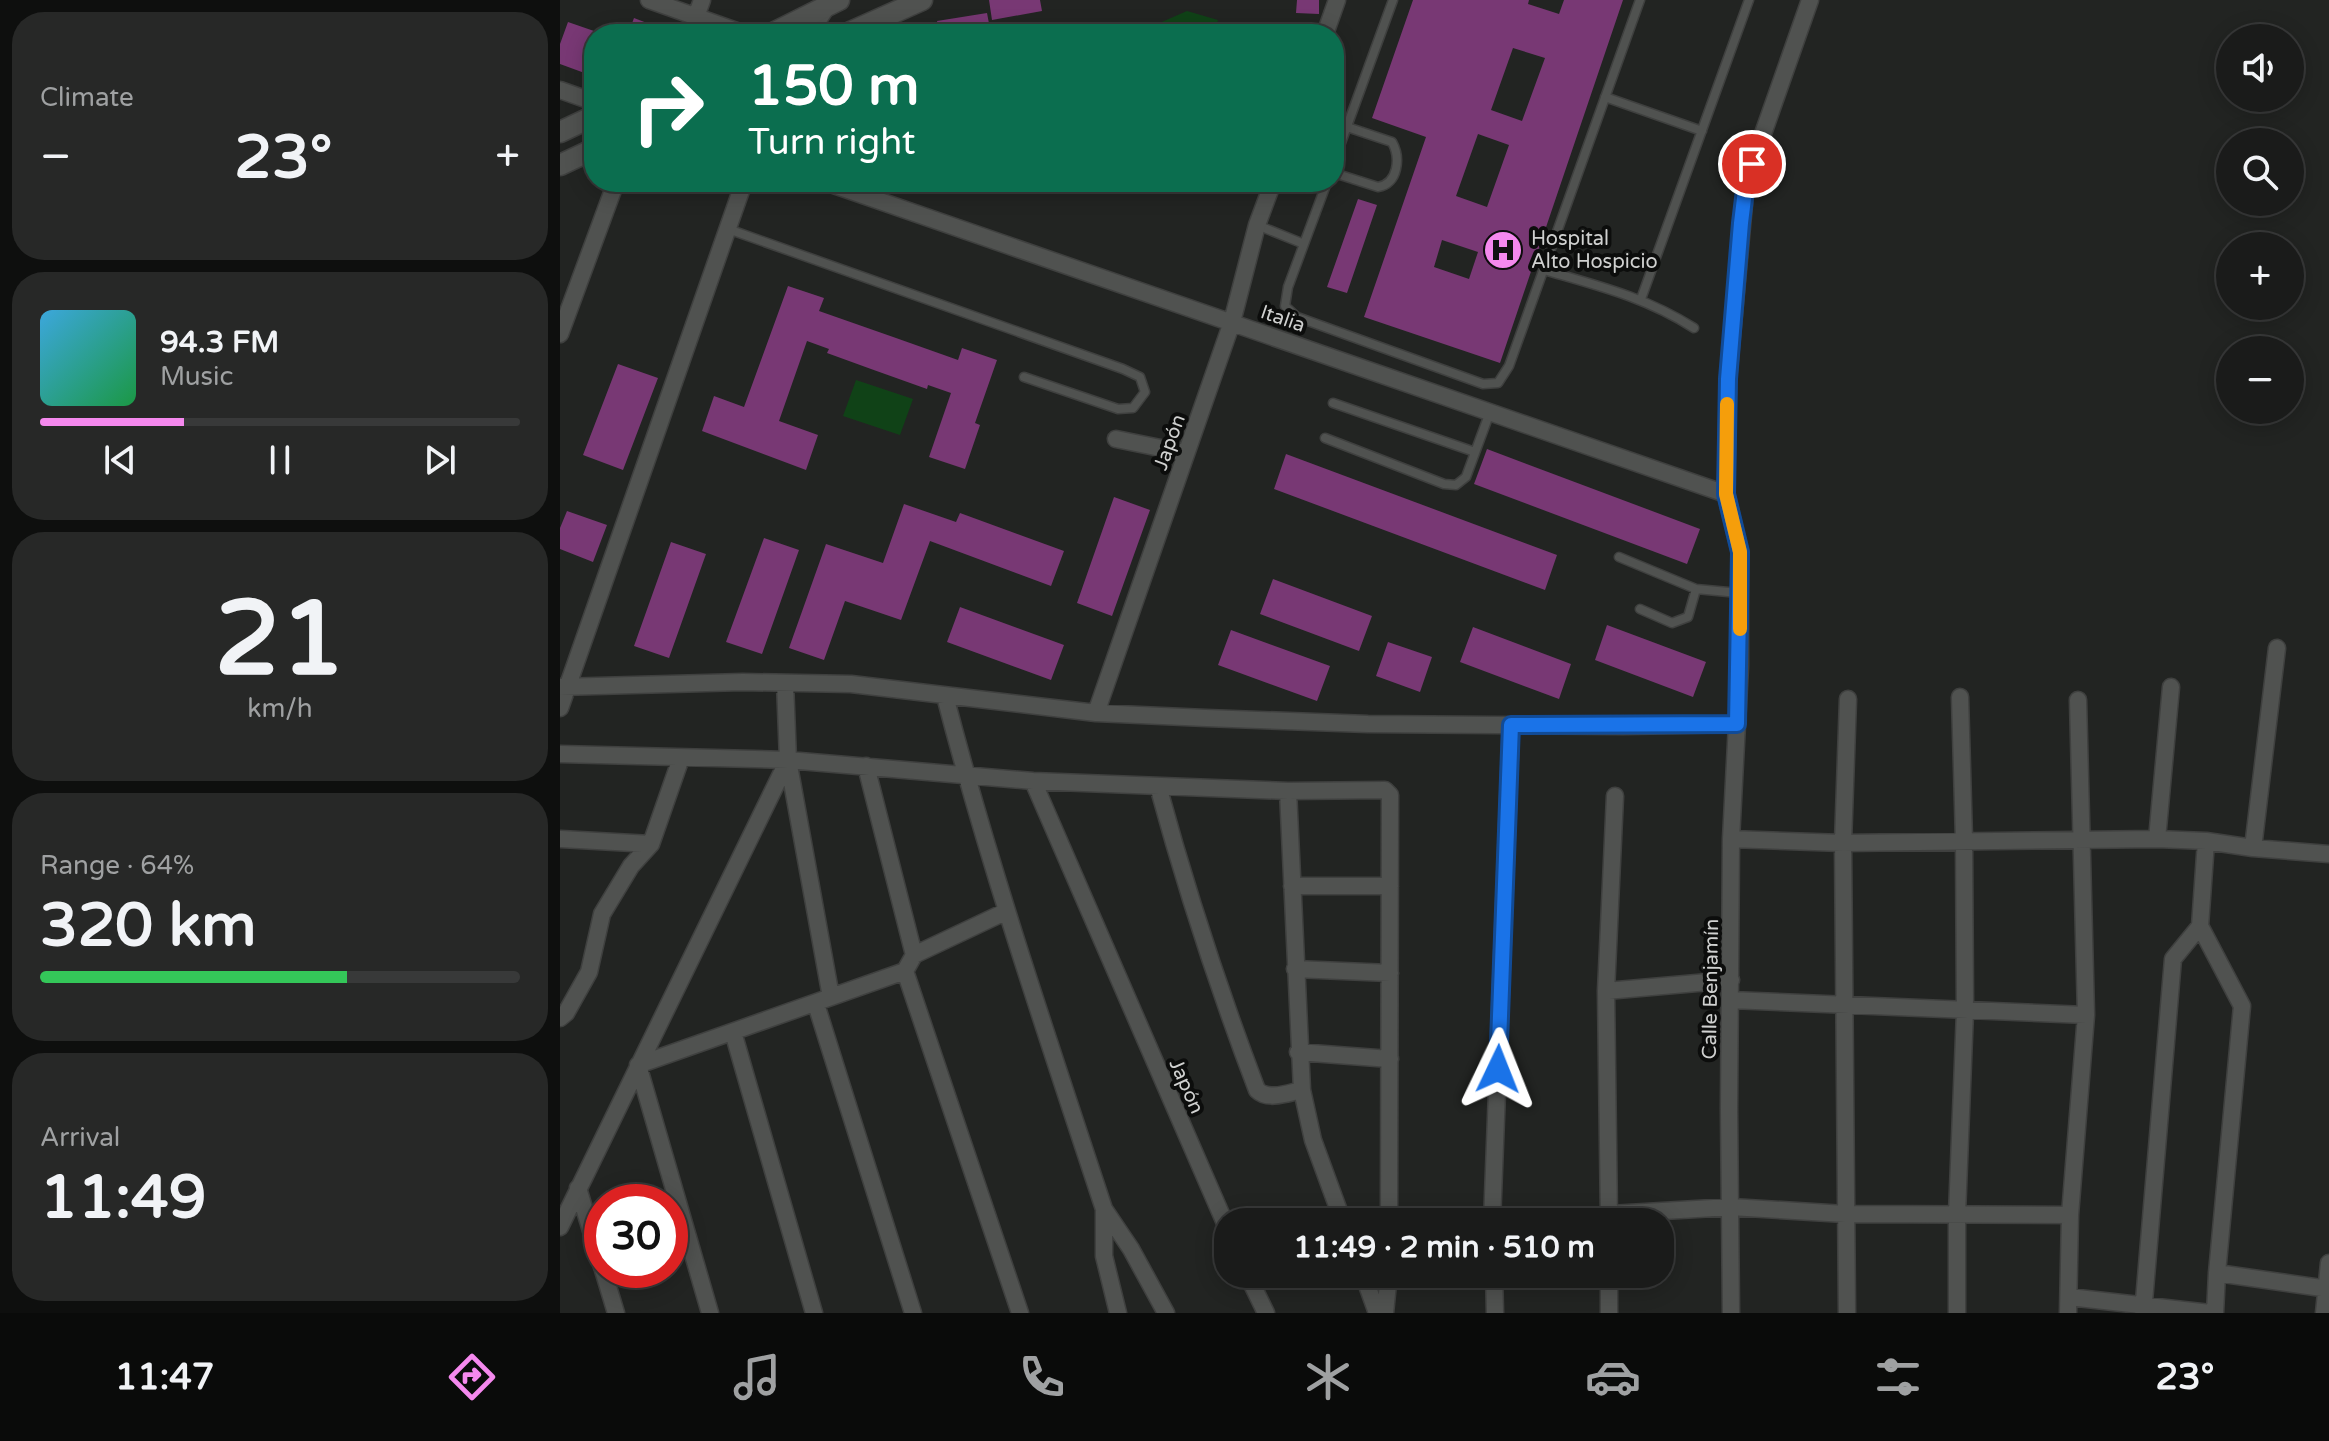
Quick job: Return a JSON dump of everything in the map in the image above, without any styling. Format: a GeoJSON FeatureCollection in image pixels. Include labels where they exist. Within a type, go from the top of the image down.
{"type":"FeatureCollection","features":[{"type":"Feature","properties":{"kind":"street"},"geometry":{"type":"LineString","coordinates":[[649,0],[716,24]]}},
{"type":"Feature","properties":{"kind":"street"},"geometry":{"type":"LineString","coordinates":[[696,17],[702,0]]}},
{"type":"Feature","properties":{"kind":"street"},"geometry":{"type":"LineString","coordinates":[[868,24],[922,0]]}},
{"type":"Feature","properties":{"kind":"street"},"geometry":{"type":"LineString","coordinates":[[1329,24],[1337,0]]}},
{"type":"Feature","properties":{"kind":"street","name":"Calle Benjamín"},"geometry":{"type":"LineString","coordinates":[[1731,1313],[1731,839],[1740,666],[1740,552],[1726,494],[1728,379],[1746,182],[1810,0]]}},
{"type":"Feature","properties":{"kind":"street"},"geometry":{"type":"LineString","coordinates":[[790,24],[832,2]]}},
{"type":"Feature","properties":{"kind":"street"},"geometry":{"type":"LineString","coordinates":[[816,24],[832,2]]}},
{"type":"Feature","properties":{"kind":"street"},"geometry":{"type":"LineString","coordinates":[[560,90],[584,98]]}},
{"type":"Feature","properties":{"kind":"street"},"geometry":{"type":"LineString","coordinates":[[560,132],[584,121]]}},
{"type":"Feature","properties":{"kind":"street"},"geometry":{"type":"LineString","coordinates":[[560,165],[584,154]]}},
{"type":"Feature","properties":{"kind":"street"},"geometry":{"type":"LineString","coordinates":[[560,334],[612,192]]}},
{"type":"Feature","properties":{"kind":"street"},"geometry":{"type":"LineString","coordinates":[[560,708],[564,687],[741,192]]}},
{"type":"Feature","properties":{"kind":"street","name":"Italia"},"geometry":{"type":"LineString","coordinates":[[854,192],[1726,494]]}},
{"type":"Feature","properties":{"kind":"street","name":"Japón"},"geometry":{"type":"LineString","coordinates":[[1096,713],[1232,322],[1257,225],[1269,192]]}},
{"type":"Feature","properties":{"kind":"street"},"geometry":{"type":"LineString","coordinates":[[1116,439],[1185,453]]}},
{"type":"Feature","properties":{"kind":"street"},"geometry":{"type":"LineString","coordinates":[[2253,848],[2277,648]]}},
{"type":"Feature","properties":{"kind":"street"},"geometry":{"type":"LineString","coordinates":[[785,683],[788,760],[824,1000],[913,1313]]}},
{"type":"Feature","properties":{"kind":"street"},"geometry":{"type":"LineString","coordinates":[[564,687],[851,684],[1096,713],[1368,724],[1737,724]]}},
{"type":"Feature","properties":{"kind":"street"},"geometry":{"type":"LineString","coordinates":[[2157,839],[2171,687]]}},
{"type":"Feature","properties":{"kind":"street"},"geometry":{"type":"LineString","coordinates":[[945,696],[1007,911],[1104,1209],[1131,1249],[1166,1313]]}},
{"type":"Feature","properties":{"kind":"street"},"geometry":{"type":"LineString","coordinates":[[1957,1313],[1957,1214],[1965,1011],[1960,697]]}},
{"type":"Feature","properties":{"kind":"street"},"geometry":{"type":"LineString","coordinates":[[1847,1313],[1843,843],[1848,699]]}},
{"type":"Feature","properties":{"kind":"street"},"geometry":{"type":"LineString","coordinates":[[2078,700],[2086,1015],[2070,1215],[2068,1305],[2212,1313],[2242,1006],[2200,926],[2206,841]]}},
{"type":"Feature","properties":{"kind":"street"},"geometry":{"type":"LineString","coordinates":[[1492,1208],[1511,725]]}},
{"type":"Feature","properties":{"kind":"street"},"geometry":{"type":"LineString","coordinates":[[563,752],[788,760],[1033,781],[1389,792],[1389,1208]]}},
{"type":"Feature","properties":{"kind":"street"},"geometry":{"type":"LineString","coordinates":[[560,1018],[566,1013],[589,972],[602,914],[631,866],[651,844],[659,829],[681,758]]}},
{"type":"Feature","properties":{"kind":"street"},"geometry":{"type":"LineString","coordinates":[[560,1227],[788,760]]}},
{"type":"Feature","properties":{"kind":"street"},"geometry":{"type":"LineString","coordinates":[[866,766],[914,955]]}},
{"type":"Feature","properties":{"kind":"street","name":"Japón"},"geometry":{"type":"LineString","coordinates":[[1033,781],[1218,1208]]}},
{"type":"Feature","properties":{"kind":"street"},"geometry":{"type":"LineString","coordinates":[[1158,786],[1205,946],[1257,1090],[1267,1096],[1302,1090]]}},
{"type":"Feature","properties":{"kind":"street"},"geometry":{"type":"LineString","coordinates":[[1288,791],[1302,1090],[1313,1140],[1338,1208]]}},
{"type":"Feature","properties":{"kind":"street"},"geometry":{"type":"LineString","coordinates":[[1609,1208],[1606,991],[1615,796]]}},
{"type":"Feature","properties":{"kind":"street"},"geometry":{"type":"LineString","coordinates":[[561,839],[651,844]]}},
{"type":"Feature","properties":{"kind":"street"},"geometry":{"type":"LineString","coordinates":[[1731,839],[1843,843],[2157,839],[2329,854]]}},
{"type":"Feature","properties":{"kind":"street"},"geometry":{"type":"LineString","coordinates":[[1292,886],[1390,886]]}},
{"type":"Feature","properties":{"kind":"street"},"geometry":{"type":"LineString","coordinates":[[638,1065],[905,971],[914,955],[1007,911]]}},
{"type":"Feature","properties":{"kind":"street"},"geometry":{"type":"LineString","coordinates":[[2143,1309],[2173,959],[2200,926]]}},
{"type":"Feature","properties":{"kind":"street"},"geometry":{"type":"LineString","coordinates":[[1295,969],[1390,973]]}},
{"type":"Feature","properties":{"kind":"street"},"geometry":{"type":"LineString","coordinates":[[905,971],[1020,1313]]}},
{"type":"Feature","properties":{"kind":"street"},"geometry":{"type":"LineString","coordinates":[[1606,991],[1731,980]]}},
{"type":"Feature","properties":{"kind":"street"},"geometry":{"type":"LineString","coordinates":[[1731,1000],[2086,1015]]}},
{"type":"Feature","properties":{"kind":"street"},"geometry":{"type":"LineString","coordinates":[[733,1032],[814,1313]]}},
{"type":"Feature","properties":{"kind":"street"},"geometry":{"type":"LineString","coordinates":[[1298,1052],[1390,1059]]}},
{"type":"Feature","properties":{"kind":"street"},"geometry":{"type":"LineString","coordinates":[[638,1065],[710,1313]]}},
{"type":"Feature","properties":{"kind":"street"},"geometry":{"type":"LineString","coordinates":[[578,1188],[584,1208]]}},
{"type":"Feature","properties":{"kind":"street"},"geometry":{"type":"LineString","coordinates":[[1674,1212],[1731,1207],[1845,1214],[2070,1215]]}},
{"type":"Feature","properties":{"kind":"street"},"geometry":{"type":"LineString","coordinates":[[1104,1209],[1104,1256],[1118,1313]]}},
{"type":"Feature","properties":{"kind":"street"},"geometry":{"type":"LineString","coordinates":[[2324,1313],[2329,1263]]}},
{"type":"Feature","properties":{"kind":"street"},"geometry":{"type":"LineString","coordinates":[[2217,1273],[2328,1289]]}},
{"type":"Feature","properties":{"kind":"street"},"geometry":{"type":"LineString","coordinates":[[608,1288],[616,1313]]}},
{"type":"Feature","properties":{"kind":"street"},"geometry":{"type":"LineString","coordinates":[[1254,1288],[1266,1313]]}},
{"type":"Feature","properties":{"kind":"street"},"geometry":{"type":"LineString","coordinates":[[1368,1288],[1377,1313]]}},
{"type":"Feature","properties":{"kind":"street"},"geometry":{"type":"LineString","coordinates":[[1385,1313],[1388,1288]]}},
{"type":"Feature","properties":{"kind":"street"},"geometry":{"type":"LineString","coordinates":[[1494,1288],[1495,1313]]}},
{"type":"Feature","properties":{"kind":"street"},"geometry":{"type":"LineString","coordinates":[[1609,1288],[1609,1313]]}},
{"type":"Feature","properties":{"kind":"lane"},"geometry":{"type":"LineString","coordinates":[[1344,135],[1393,0]]}},
{"type":"Feature","properties":{"kind":"lane"},"geometry":{"type":"LineString","coordinates":[[1323,192],[1288,287],[1285,306],[1297,317],[1483,384],[1498,383],[1509,366],[1640,0]]}},
{"type":"Feature","properties":{"kind":"lane"},"geometry":{"type":"LineString","coordinates":[[1641,299],[1749,0]]}},
{"type":"Feature","properties":{"kind":"lane"},"geometry":{"type":"LineString","coordinates":[[1605,97],[1702,131]]}},
{"type":"Feature","properties":{"kind":"lane"},"geometry":{"type":"LineString","coordinates":[[1344,176],[1384,187],[1391,182],[1397,164],[1397,151],[1392,142],[1347,127]]}},
{"type":"Feature","properties":{"kind":"lane"},"geometry":{"type":"LineString","coordinates":[[1257,225],[1304,244]]}},
{"type":"Feature","properties":{"kind":"lane"},"geometry":{"type":"LineString","coordinates":[[728,229],[1123,369],[1140,377],[1145,392],[1133,408],[1118,409],[1024,377]]}},
{"type":"Feature","properties":{"kind":"lane"},"geometry":{"type":"LineString","coordinates":[[1544,270],[1641,299],[1694,328]]}},
{"type":"Feature","properties":{"kind":"lane"},"geometry":{"type":"LineString","coordinates":[[1333,403],[1475,452]]}},
{"type":"Feature","properties":{"kind":"lane"},"geometry":{"type":"LineString","coordinates":[[1325,438],[1444,484],[1456,485],[1466,477],[1490,412]]}},
{"type":"Feature","properties":{"kind":"lane"},"geometry":{"type":"LineString","coordinates":[[1619,557],[1696,589],[1740,594]]}},
{"type":"Feature","properties":{"kind":"lane"},"geometry":{"type":"LineString","coordinates":[[1640,609],[1672,623],[1688,617],[1696,589]]}},
{"type":"Feature","properties":{"kind":"green space"},"geometry":{"type":"Polygon","coordinates":[[[1187,11],[1218,20],[1217,24],[1157,24],[1187,11]]]}},
{"type":"Feature","properties":{"kind":"green space"},"geometry":{"type":"Polygon","coordinates":[[[856,380],[913,399],[900,435],[843,416],[856,380]]]}},
{"type":"Feature","properties":{"kind":"building"},"geometry":{"type":"Polygon","coordinates":[[[989,0],[1040,0],[1042,11],[992,20],[989,0]]]}},
{"type":"Feature","properties":{"kind":"building"},"geometry":{"type":"Polygon","coordinates":[[[1297,0],[1319,0],[1319,14],[1296,13],[1297,0]]]}},
{"type":"Feature","properties":{"kind":"building"},"geometry":{"type":"Polygon","coordinates":[[[1413,0],[1529,0],[1528,4],[1559,14],[1564,0],[1623,0],[1500,363],[1364,317],[1426,137],[1372,118],[1413,0]],[[1513,48],[1491,110],[1522,121],[1545,58],[1513,48]],[[1478,134],[1456,196],[1487,207],[1509,145],[1478,134]],[[1442,240],[1434,267],[1469,279],[1478,252],[1442,240]]]}},
{"type":"Feature","properties":{"kind":"building"},"geometry":{"type":"Polygon","coordinates":[[[987,13],[989,24],[938,24],[937,21],[987,13]]]}},
{"type":"Feature","properties":{"kind":"building"},"geometry":{"type":"Polygon","coordinates":[[[634,18],[650,24],[632,24],[634,18]]]}},
{"type":"Feature","properties":{"kind":"building"},"geometry":{"type":"Polygon","coordinates":[[[568,22],[584,28],[584,73],[560,64],[560,44],[568,22]]]}},
{"type":"Feature","properties":{"kind":"building"},"geometry":{"type":"Polygon","coordinates":[[[1358,199],[1377,205],[1347,293],[1327,287],[1358,199]]]}},
{"type":"Feature","properties":{"kind":"building"},"geometry":{"type":"Polygon","coordinates":[[[788,286],[824,298],[819,311],[958,360],[962,348],[997,360],[975,423],[980,425],[965,469],[929,457],[951,393],[928,385],[927,389],[871,369],[827,353],[829,349],[807,341],[779,421],[818,435],[806,470],[702,431],[714,396],[744,407],[788,286]]]}},
{"type":"Feature","properties":{"kind":"building"},"geometry":{"type":"Polygon","coordinates":[[[618,364],[658,378],[623,470],[583,455],[618,364]]]}},
{"type":"Feature","properties":{"kind":"building"},"geometry":{"type":"Polygon","coordinates":[[[1487,449],[1700,529],[1687,564],[1474,484],[1487,449]]]}},
{"type":"Feature","properties":{"kind":"building"},"geometry":{"type":"Polygon","coordinates":[[[1286,454],[1557,555],[1545,590],[1274,489],[1286,454]]]}},
{"type":"Feature","properties":{"kind":"building"},"geometry":{"type":"Polygon","coordinates":[[[1114,497],[1150,510],[1112,616],[1077,603],[1114,497]]]}},
{"type":"Feature","properties":{"kind":"building"},"geometry":{"type":"Polygon","coordinates":[[[904,504],[956,522],[960,513],[1064,551],[1051,586],[930,541],[901,620],[845,601],[824,660],[789,648],[826,544],[883,563],[904,504]]]}},
{"type":"Feature","properties":{"kind":"building"},"geometry":{"type":"Polygon","coordinates":[[[567,511],[607,525],[593,562],[560,549],[560,528],[567,511]]]}},
{"type":"Feature","properties":{"kind":"building"},"geometry":{"type":"Polygon","coordinates":[[[764,538],[799,550],[762,654],[726,642],[764,538]]]}},
{"type":"Feature","properties":{"kind":"building"},"geometry":{"type":"Polygon","coordinates":[[[671,542],[706,554],[669,658],[634,646],[671,542]]]}},
{"type":"Feature","properties":{"kind":"building"},"geometry":{"type":"Polygon","coordinates":[[[1273,579],[1372,616],[1359,651],[1260,614],[1273,579]]]}},
{"type":"Feature","properties":{"kind":"building"},"geometry":{"type":"Polygon","coordinates":[[[960,607],[1064,645],[1051,680],[947,642],[960,607]]]}},
{"type":"Feature","properties":{"kind":"building"},"geometry":{"type":"Polygon","coordinates":[[[1607,625],[1706,662],[1693,697],[1595,660],[1607,625]]]}},
{"type":"Feature","properties":{"kind":"building"},"geometry":{"type":"Polygon","coordinates":[[[1473,627],[1571,664],[1559,699],[1460,662],[1473,627]]]}},
{"type":"Feature","properties":{"kind":"building"},"geometry":{"type":"Polygon","coordinates":[[[1231,630],[1330,666],[1317,701],[1218,665],[1231,630]]]}},
{"type":"Feature","properties":{"kind":"building"},"geometry":{"type":"Polygon","coordinates":[[[1388,642],[1432,657],[1420,692],[1376,676],[1388,642]]]}},
{"type":"Feature","properties":{"kind":"slow traffic"},"geometry":{"type":"LineString","coordinates":[[1727,404],[1726,494],[1740,552],[1740,629]]}},
{"type":"Feature","properties":{"kind":"place","name":"Hospital Alto Hospicio"},"geometry":{"type":"Point","coordinates":[1503,250]}},
{"type":"Feature","properties":{"kind":"route"},"geometry":{"type":"LineString","coordinates":[[1498,1069],[1511,725],[1737,724],[1740,552],[1726,494],[1728,379],[1741,223],[1746,182],[1752,164]]}}]}
